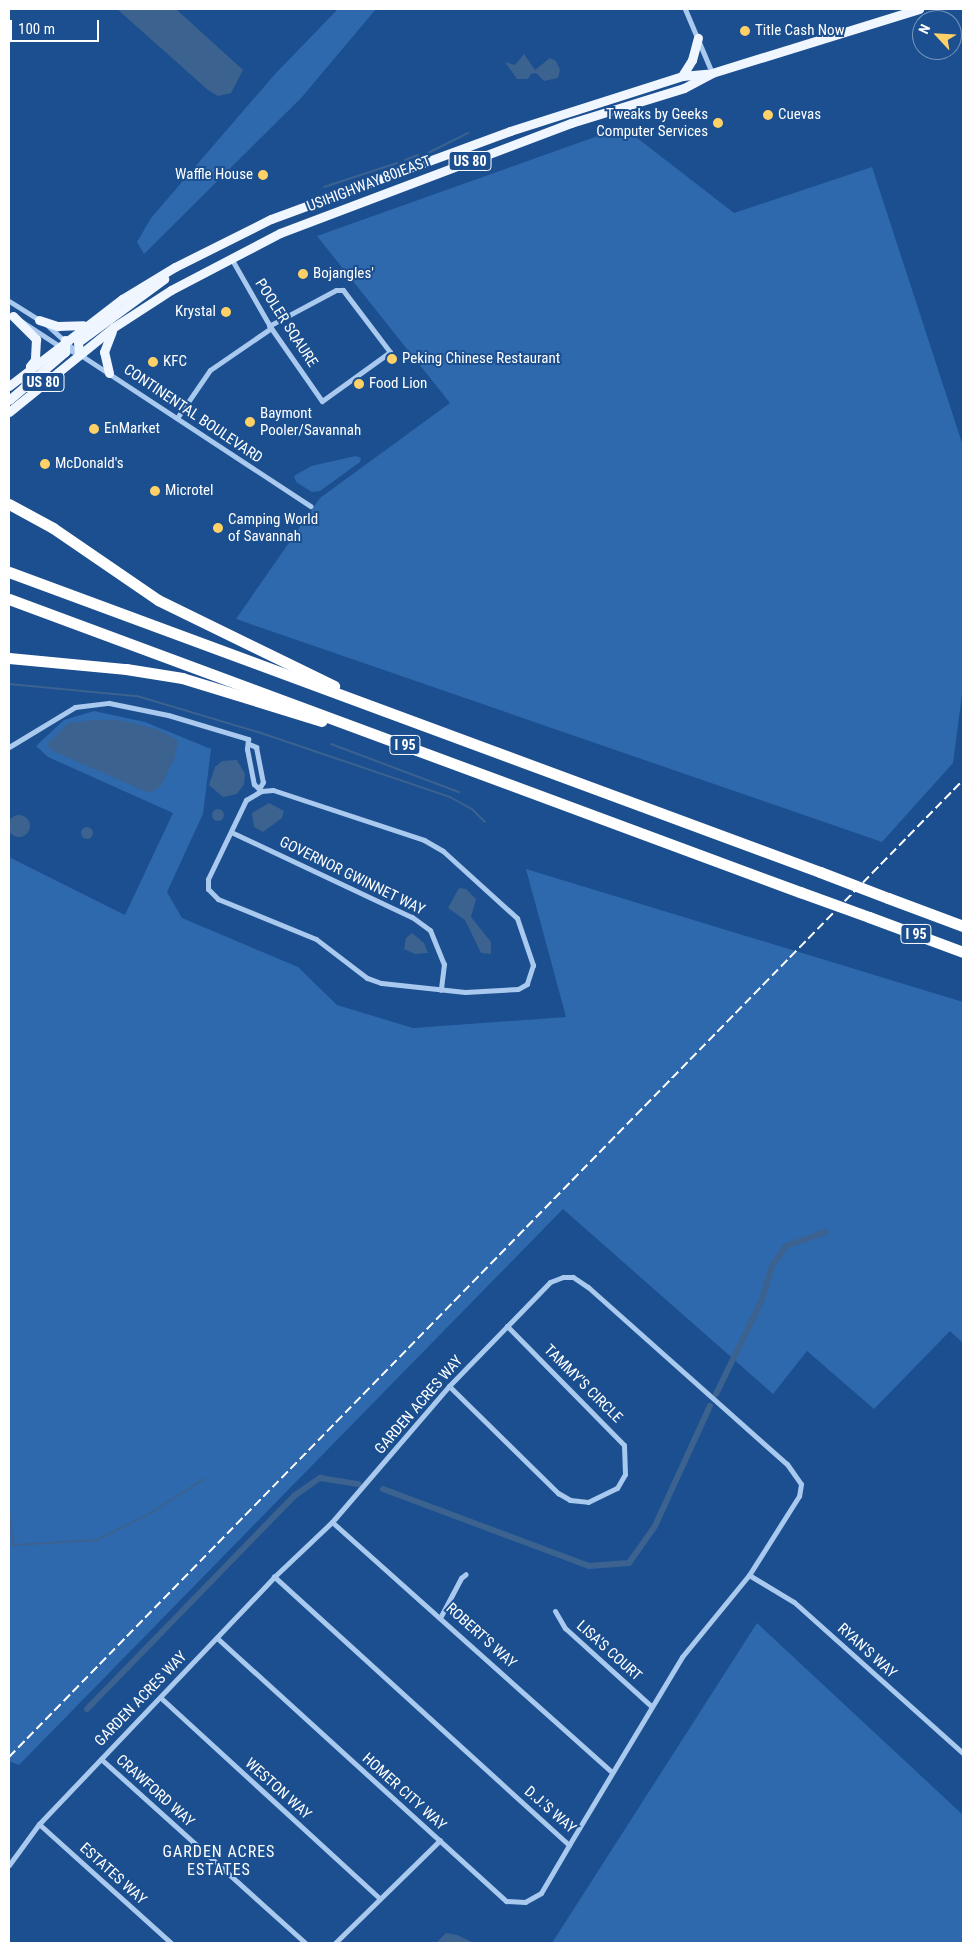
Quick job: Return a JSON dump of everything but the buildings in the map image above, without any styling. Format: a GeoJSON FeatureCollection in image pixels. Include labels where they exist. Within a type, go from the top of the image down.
{"type":"FeatureCollection","features":[{"type":"Feature","properties":{"kind":"highway"},"geometry":{"type":"LineString","coordinates":[[9,504],[53,528],[158,600],[373,707]]}},
{"type":"Feature","properties":{"kind":"highway","name":"I 95"},"geometry":{"type":"LineString","coordinates":[[9,572],[963,926]]}},
{"type":"Feature","properties":{"kind":"highway","name":"I 95"},"geometry":{"type":"LineString","coordinates":[[9,599],[963,952]]}},
{"type":"Feature","properties":{"kind":"highway"},"geometry":{"type":"LineString","coordinates":[[9,658],[126,669],[182,678],[396,742]]}},
{"type":"Feature","properties":{"kind":"main road","name":"US HIGHWAY 80 EAST"},"geometry":{"type":"LineString","coordinates":[[9,412],[114,327],[171,290],[280,233],[613,109],[684,88],[712,73],[919,9]]}},
{"type":"Feature","properties":{"kind":"main road"},"geometry":{"type":"LineString","coordinates":[[682,76],[692,60],[698,38]]}},
{"type":"Feature","properties":{"kind":"main road","name":"US 80"},"geometry":{"type":"LineString","coordinates":[[682,76],[712,73]]}},
{"type":"Feature","properties":{"kind":"main road","name":"US HIGHWAY 80 EAST"},"geometry":{"type":"LineString","coordinates":[[9,386],[24,372],[63,345],[122,299],[188,260],[271,219],[334,194],[510,131],[682,76]]}},
{"type":"Feature","properties":{"kind":"main road"},"geometry":{"type":"LineString","coordinates":[[79,354],[78,342],[188,260]]}},
{"type":"Feature","properties":{"kind":"main road"},"geometry":{"type":"LineString","coordinates":[[11,315],[36,339],[34,360],[24,372]]}},
{"type":"Feature","properties":{"kind":"main road"},"geometry":{"type":"LineString","coordinates":[[40,320],[63,326],[88,324]]}},
{"type":"Feature","properties":{"kind":"main road"},"geometry":{"type":"LineString","coordinates":[[109,373],[104,352],[114,327]]}},
{"type":"Feature","properties":{"kind":"main road"},"geometry":{"type":"LineString","coordinates":[[9,400],[63,345]]}},
{"type":"Feature","properties":{"kind":"street"},"geometry":{"type":"LineString","coordinates":[[685,9],[712,73]]}},
{"type":"Feature","properties":{"kind":"street","name":"POOLER SQAURE"},"geometry":{"type":"LineString","coordinates":[[231,258],[270,327],[322,401],[390,352],[343,290],[336,290],[270,327]]}},
{"type":"Feature","properties":{"kind":"street"},"geometry":{"type":"LineString","coordinates":[[9,301],[40,320],[63,345]]}},
{"type":"Feature","properties":{"kind":"street"},"geometry":{"type":"LineString","coordinates":[[11,315],[79,354]]}},
{"type":"Feature","properties":{"kind":"street"},"geometry":{"type":"LineString","coordinates":[[177,418],[210,370],[270,327]]}},
{"type":"Feature","properties":{"kind":"street","name":"CONTINENTAL BOULEVARD"},"geometry":{"type":"LineString","coordinates":[[63,345],[109,373],[310,506]]}},
{"type":"Feature","properties":{"kind":"street"},"geometry":{"type":"LineString","coordinates":[[9,747],[75,707],[109,703],[207,726],[248,739],[248,758],[254,784],[260,789],[273,790],[424,840],[443,851],[517,918],[533,965],[527,984],[518,989],[441,990],[381,983],[366,978],[316,939],[218,899],[208,889],[208,879],[246,800],[260,789],[263,782],[256,747],[249,744]]}},
{"type":"Feature","properties":{"kind":"street"},"geometry":{"type":"LineString","coordinates":[[248,758],[257,756]]}},
{"type":"Feature","properties":{"kind":"street","name":"GOVERNOR GWINNET WAY"},"geometry":{"type":"LineString","coordinates":[[232,832],[412,917],[430,930],[444,964],[441,990]]}},
{"type":"Feature","properties":{"kind":"street","name":"GARDEN ACRES WAY"},"geometry":{"type":"LineString","coordinates":[[9,1865],[39,1824],[161,1698],[274,1577],[332,1522],[449,1386],[550,1282],[563,1277],[573,1277],[787,1464],[801,1484],[799,1496],[749,1575]]}},
{"type":"Feature","properties":{"kind":"street","name":"TAMMY'S CIRCLE"},"geometry":{"type":"LineString","coordinates":[[449,1386],[558,1494],[570,1500],[588,1502],[617,1488],[625,1474],[624,1445],[507,1326]]}},
{"type":"Feature","properties":{"kind":"street","name":"ROBERT'S WAY"},"geometry":{"type":"LineString","coordinates":[[332,1522],[441,1616],[612,1772]]}},
{"type":"Feature","properties":{"kind":"street"},"geometry":{"type":"LineString","coordinates":[[441,1616],[461,1578],[466,1574]]}},
{"type":"Feature","properties":{"kind":"street","name":"D.J.'S WAY"},"geometry":{"type":"LineString","coordinates":[[274,1577],[569,1845],[682,1657],[749,1575]]}},
{"type":"Feature","properties":{"kind":"street","name":"RYAN'S WAY"},"geometry":{"type":"LineString","coordinates":[[749,1575],[794,1602],[963,1753]]}},
{"type":"Feature","properties":{"kind":"street","name":"LISA'S COURT"},"geometry":{"type":"LineString","coordinates":[[555,1611],[565,1628],[652,1706]]}},
{"type":"Feature","properties":{"kind":"street","name":"HOMER CITY WAY"},"geometry":{"type":"LineString","coordinates":[[217,1638],[506,1901],[517,1903],[530,1900],[541,1893],[569,1845]]}},
{"type":"Feature","properties":{"kind":"street","name":"WESTON WAY"},"geometry":{"type":"LineString","coordinates":[[161,1698],[379,1898]]}},
{"type":"Feature","properties":{"kind":"street","name":"CRAWFORD WAY"},"geometry":{"type":"LineString","coordinates":[[101,1759],[305,1943]]}},
{"type":"Feature","properties":{"kind":"street","name":"ESTATES WAY"},"geometry":{"type":"LineString","coordinates":[[39,1824],[171,1943]]}},
{"type":"Feature","properties":{"kind":"street"},"geometry":{"type":"LineString","coordinates":[[336,1943],[379,1898],[440,1840]]}},
{"type":"Feature","properties":{"kind":"shaded area"},"geometry":{"type":"Polygon","coordinates":[[[117,9],[176,9],[243,70],[231,93],[218,96],[208,90],[117,9]]]}},
{"type":"Feature","properties":{"kind":"shaded area"},"geometry":{"type":"Polygon","coordinates":[[[338,9],[376,9],[302,97],[144,254],[137,242],[151,218],[275,74],[338,9]]]}},
{"type":"Feature","properties":{"kind":"shaded area"},"geometry":{"type":"Polygon","coordinates":[[[524,54],[535,70],[550,58],[556,61],[560,70],[558,78],[544,81],[536,73],[531,74],[528,79],[517,79],[505,62],[515,65],[524,54]]]}},
{"type":"Feature","properties":{"kind":"shaded area"},"geometry":{"type":"Polygon","coordinates":[[[623,127],[734,213],[872,167],[963,446],[963,687],[953,763],[882,842],[236,619],[320,498],[450,403],[317,236],[623,127]]]}},
{"type":"Feature","properties":{"kind":"shaded area"},"geometry":{"type":"Polygon","coordinates":[[[356,456],[361,458],[360,462],[320,491],[312,492],[296,482],[294,476],[311,466],[356,456]]]}},
{"type":"Feature","properties":{"kind":"shaded area"},"geometry":{"type":"Polygon","coordinates":[[[94,711],[145,722],[211,749],[203,814],[167,892],[182,918],[298,967],[337,1005],[413,1028],[566,1017],[526,869],[963,1002],[963,1343],[950,1331],[874,1409],[807,1351],[773,1394],[563,1209],[19,1765],[9,1761],[9,857],[125,915],[173,813],[48,757],[36,746],[64,720],[94,711]]]}},
{"type":"Feature","properties":{"kind":"shaded area"},"geometry":{"type":"Polygon","coordinates":[[[120,720],[156,729],[178,740],[175,757],[161,786],[149,793],[53,751],[47,744],[68,723],[120,720]]]}},
{"type":"Feature","properties":{"kind":"shaded area"},"geometry":{"type":"Polygon","coordinates":[[[237,760],[245,774],[244,784],[237,794],[223,797],[209,785],[215,767],[222,761],[237,760]]]}},
{"type":"Feature","properties":{"kind":"shaded area"},"geometry":{"type":"Polygon","coordinates":[[[269,803],[284,811],[282,818],[263,832],[254,827],[252,813],[269,803]]]}},
{"type":"Feature","properties":{"kind":"shaded area"},"geometry":{"type":"Polygon","coordinates":[[[218,809],[224,815],[218,821],[212,815],[218,809]]]}},
{"type":"Feature","properties":{"kind":"shaded area"},"geometry":{"type":"Polygon","coordinates":[[[19,815],[27,818],[30,826],[27,834],[19,837],[11,834],[8,826],[11,818],[19,815]]]}},
{"type":"Feature","properties":{"kind":"shaded area"},"geometry":{"type":"Polygon","coordinates":[[[87,827],[93,833],[87,839],[81,833],[87,827]]]}},
{"type":"Feature","properties":{"kind":"shaded area"},"geometry":{"type":"Polygon","coordinates":[[[459,888],[466,889],[476,899],[471,917],[491,942],[491,954],[481,953],[465,920],[448,908],[459,888]]]}},
{"type":"Feature","properties":{"kind":"shaded area"},"geometry":{"type":"Polygon","coordinates":[[[412,933],[424,943],[428,953],[415,954],[404,949],[406,938],[412,933]]]}},
{"type":"Feature","properties":{"kind":"shaded area"},"geometry":{"type":"Polygon","coordinates":[[[757,1623],[963,1815],[963,1943],[552,1943],[757,1623]]]}},
{"type":"Feature","properties":{"kind":"shaded area"},"geometry":{"type":"Polygon","coordinates":[[[446,1933],[457,1935],[474,1943],[436,1943],[446,1933]]]}},
{"type":"Feature","properties":{"kind":"waterway"},"geometry":{"type":"LineString","coordinates":[[428,153],[468,133]]}},
{"type":"Feature","properties":{"kind":"waterway"},"geometry":{"type":"LineString","coordinates":[[405,160],[418,155]]}},
{"type":"Feature","properties":{"kind":"waterway"},"geometry":{"type":"LineString","coordinates":[[324,187],[397,163]]}},
{"type":"Feature","properties":{"kind":"waterway"},"geometry":{"type":"LineString","coordinates":[[9,684],[137,696],[258,732],[450,797],[472,809],[485,822]]}},
{"type":"Feature","properties":{"kind":"waterway"},"geometry":{"type":"LineString","coordinates":[[331,744],[459,792]]}},
{"type":"Feature","properties":{"kind":"waterway"},"geometry":{"type":"LineString","coordinates":[[716,1394],[761,1302],[772,1266],[786,1246],[826,1232]]}},
{"type":"Feature","properties":{"kind":"waterway"},"geometry":{"type":"LineString","coordinates":[[383,1489],[589,1566],[629,1563],[655,1526],[710,1406]]}},
{"type":"Feature","properties":{"kind":"waterway"},"geometry":{"type":"LineString","coordinates":[[87,1709],[294,1496],[320,1478],[359,1484]]}},
{"type":"Feature","properties":{"kind":"waterway"},"geometry":{"type":"LineString","coordinates":[[9,1511],[13,1545],[97,1540],[149,1514],[204,1479]]}},
{"type":"Feature","properties":{"kind":"railway"},"geometry":{"type":"LineString","coordinates":[[9,1757],[963,780]]}},
{"type":"Feature","properties":{"kind":"place","name":"Title Cash Now"},"geometry":{"type":"Point","coordinates":[745,31]}},
{"type":"Feature","properties":{"kind":"place","name":"Cuevas"},"geometry":{"type":"Point","coordinates":[768,115]}},
{"type":"Feature","properties":{"kind":"place","name":"Tweaks by Geeks Computer Services"},"geometry":{"type":"Point","coordinates":[718,123]}},
{"type":"Feature","properties":{"kind":"place","name":"Waffle House"},"geometry":{"type":"Point","coordinates":[263,175]}},
{"type":"Feature","properties":{"kind":"place","name":"Bojangles'"},"geometry":{"type":"Point","coordinates":[303,274]}},
{"type":"Feature","properties":{"kind":"place","name":"Krystal"},"geometry":{"type":"Point","coordinates":[226,312]}},
{"type":"Feature","properties":{"kind":"place","name":"Peking Chinese Restaurant"},"geometry":{"type":"Point","coordinates":[392,359]}},
{"type":"Feature","properties":{"kind":"place","name":"KFC"},"geometry":{"type":"Point","coordinates":[153,362]}},
{"type":"Feature","properties":{"kind":"place","name":"Food Lion"},"geometry":{"type":"Point","coordinates":[359,384]}},
{"type":"Feature","properties":{"kind":"place","name":"Baymont Pooler/Savannah"},"geometry":{"type":"Point","coordinates":[250,422]}},
{"type":"Feature","properties":{"kind":"place","name":"EnMarket"},"geometry":{"type":"Point","coordinates":[94,429]}},
{"type":"Feature","properties":{"kind":"place","name":"McDonald's"},"geometry":{"type":"Point","coordinates":[45,464]}},
{"type":"Feature","properties":{"kind":"place","name":"Microtel"},"geometry":{"type":"Point","coordinates":[155,491]}},
{"type":"Feature","properties":{"kind":"place","name":"Camping World of Savannah"},"geometry":{"type":"Point","coordinates":[218,528]}},
{"type":"Feature","properties":{"kind":"district","name":"GARDEN ACRES ESTATES"},"geometry":{"type":"Point","coordinates":[219,1861]}}]}
